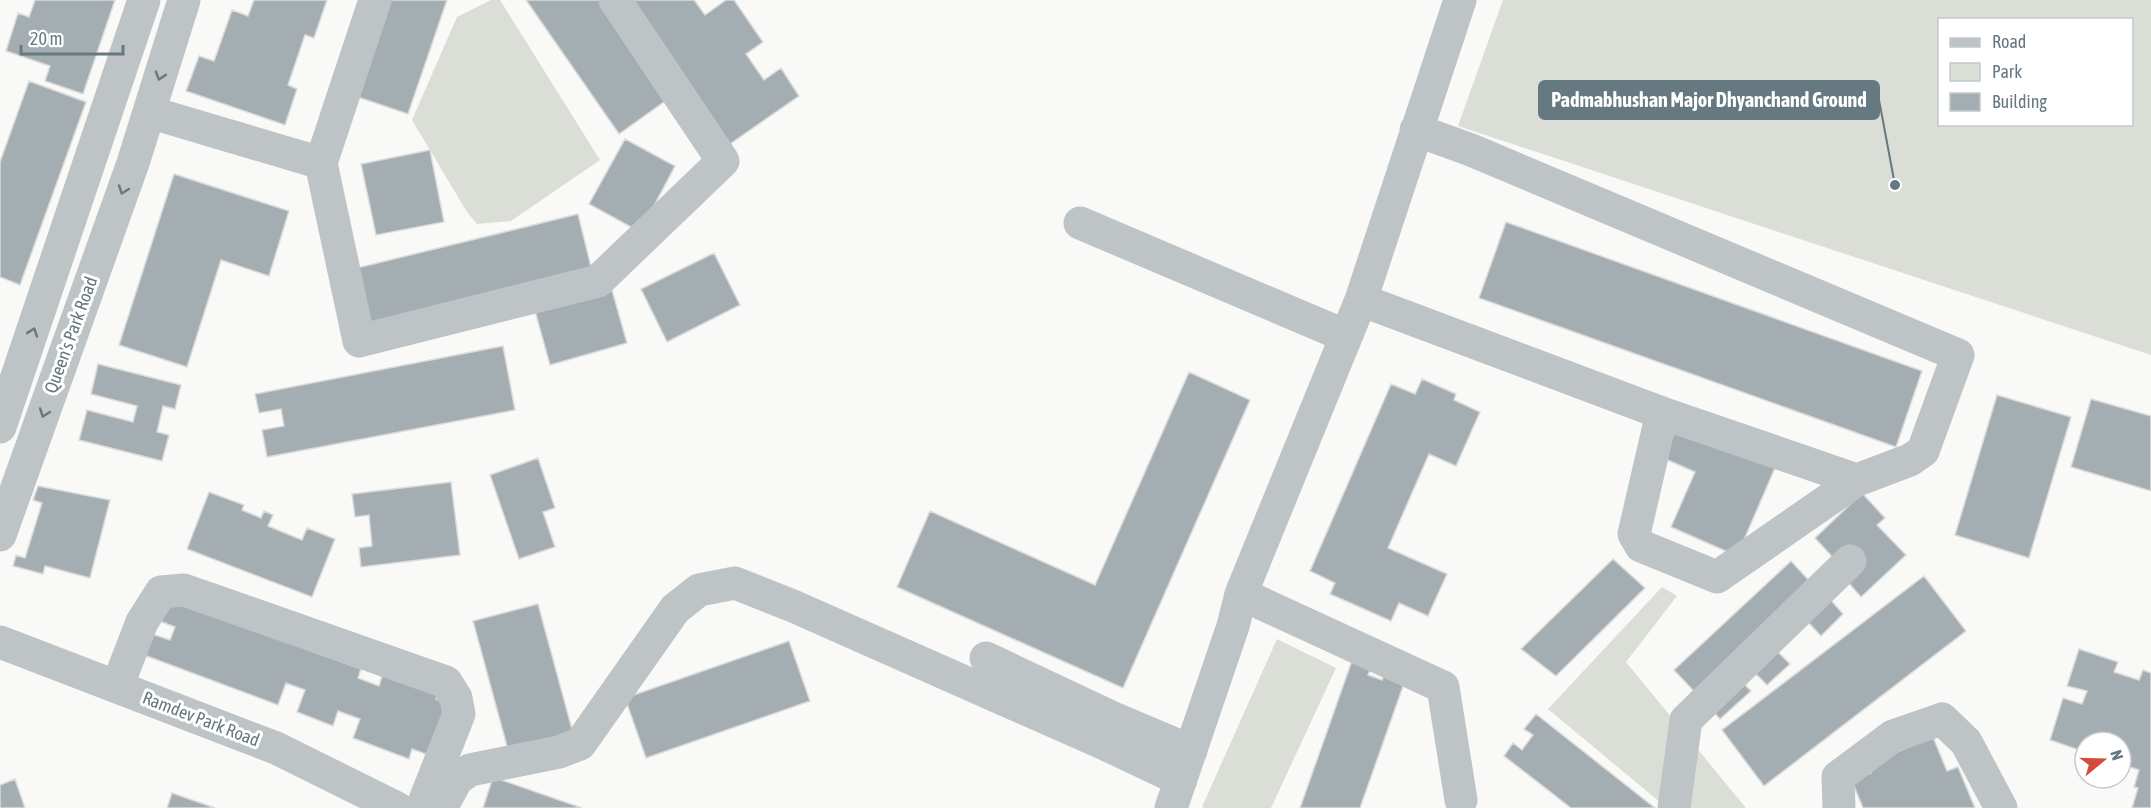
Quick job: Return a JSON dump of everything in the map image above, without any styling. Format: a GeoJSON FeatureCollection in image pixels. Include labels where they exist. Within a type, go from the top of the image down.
{"type":"FeatureCollection","features":[{"type":"Feature","properties":{"kind":"street","name":"Queen's Park Road"},"geometry":{"type":"LineString","coordinates":[[0,427],[144,0]]}},
{"type":"Feature","properties":{"kind":"street","name":"Queen's Park Road"},"geometry":{"type":"LineString","coordinates":[[0,536],[145,123],[184,0]]}},
{"type":"Feature","properties":{"kind":"street"},"geometry":{"type":"LineString","coordinates":[[375,0],[321,163],[359,341],[598,281],[723,160],[615,0]]}},
{"type":"Feature","properties":{"kind":"street"},"geometry":{"type":"LineString","coordinates":[[1181,780],[1233,626],[1240,594],[1361,300],[1460,0]]}},
{"type":"Feature","properties":{"kind":"street"},"geometry":{"type":"LineString","coordinates":[[104,122],[145,123],[321,163]]}},
{"type":"Feature","properties":{"kind":"street"},"geometry":{"type":"LineString","coordinates":[[1416,130],[1471,150],[1958,355],[1923,451],[1910,460],[1857,480],[1718,577],[1641,546],[1634,534],[1662,414]]}},
{"type":"Feature","properties":{"kind":"street"},"geometry":{"type":"LineString","coordinates":[[1080,223],[1346,336]]}},
{"type":"Feature","properties":{"kind":"street"},"geometry":{"type":"LineString","coordinates":[[1361,300],[1662,414],[1857,480]]}},
{"type":"Feature","properties":{"kind":"street"},"geometry":{"type":"LineString","coordinates":[[1674,808],[1686,720],[1850,561]]}},
{"type":"Feature","properties":{"kind":"street"},"geometry":{"type":"LineString","coordinates":[[441,808],[457,779],[470,770],[560,752],[580,744],[675,609],[699,590],[735,584],[793,606],[1181,780]]}},
{"type":"Feature","properties":{"kind":"street"},"geometry":{"type":"LineString","coordinates":[[117,687],[142,622],[161,592],[184,590],[446,682],[456,698],[459,714],[422,808]]}},
{"type":"Feature","properties":{"kind":"street"},"geometry":{"type":"LineString","coordinates":[[1240,594],[1443,687],[1466,805]]}},
{"type":"Feature","properties":{"kind":"street","name":"Ramdev Park Road"},"geometry":{"type":"LineString","coordinates":[[0,642],[276,748],[397,808]]}},
{"type":"Feature","properties":{"kind":"street"},"geometry":{"type":"LineString","coordinates":[[986,658],[1113,718],[1181,780]]}},
{"type":"Feature","properties":{"kind":"street"},"geometry":{"type":"LineString","coordinates":[[1839,808],[1838,777],[1893,736],[1942,719],[1966,742],[2001,808]]}},
{"type":"Feature","properties":{"kind":"green space"},"geometry":{"type":"Polygon","coordinates":[[[491,0],[500,0],[600,160],[511,221],[477,224],[467,212],[412,120],[457,17],[491,0]]]}},
{"type":"Feature","properties":{"kind":"green space"},"geometry":{"type":"Polygon","coordinates":[[[1503,0],[2151,0],[2151,355],[1458,126],[1503,0]]]}},
{"type":"Feature","properties":{"kind":"green space"},"geometry":{"type":"Polygon","coordinates":[[[1662,587],[1677,596],[1626,662],[1746,808],[1667,808],[1548,709],[1662,587]]]}},
{"type":"Feature","properties":{"kind":"green space"},"geometry":{"type":"Polygon","coordinates":[[[1277,639],[1336,668],[1271,808],[1202,807],[1277,639]]]}},
{"type":"Feature","properties":{"kind":"building"},"geometry":{"type":"Polygon","coordinates":[[[35,0],[115,0],[83,94],[45,81],[50,66],[6,51],[18,13],[29,17],[35,0]]]}},
{"type":"Feature","properties":{"kind":"building"},"geometry":{"type":"Polygon","coordinates":[[[254,0],[327,0],[314,38],[305,35],[288,85],[297,89],[285,125],[186,91],[199,56],[214,61],[232,10],[248,16],[254,0]]]}},
{"type":"Feature","properties":{"kind":"building"},"geometry":{"type":"Polygon","coordinates":[[[378,0],[447,0],[408,114],[346,93],[378,0]]]}},
{"type":"Feature","properties":{"kind":"building"},"geometry":{"type":"Polygon","coordinates":[[[526,0],[603,0],[671,97],[619,134],[526,0]]]}},
{"type":"Feature","properties":{"kind":"building"},"geometry":{"type":"Polygon","coordinates":[[[627,0],[694,0],[705,15],[726,0],[734,0],[763,42],[746,54],[764,80],[781,68],[799,96],[727,146],[627,0]]]}},
{"type":"Feature","properties":{"kind":"building"},"geometry":{"type":"Polygon","coordinates":[[[29,81],[86,102],[20,285],[0,277],[0,162],[29,81]]]}},
{"type":"Feature","properties":{"kind":"building"},"geometry":{"type":"Polygon","coordinates":[[[625,139],[675,166],[640,232],[589,204],[625,139]]]}},
{"type":"Feature","properties":{"kind":"building"},"geometry":{"type":"Polygon","coordinates":[[[430,150],[444,222],[376,235],[361,164],[430,150]]]}},
{"type":"Feature","properties":{"kind":"building"},"geometry":{"type":"Polygon","coordinates":[[[174,174],[289,211],[269,276],[221,260],[187,367],[119,345],[174,174]]]}},
{"type":"Feature","properties":{"kind":"building"},"geometry":{"type":"Polygon","coordinates":[[[578,214],[593,275],[372,329],[357,268],[578,214]]]}},
{"type":"Feature","properties":{"kind":"building"},"geometry":{"type":"Polygon","coordinates":[[[1506,222],[1922,371],[1896,447],[1479,298],[1506,222]]]}},
{"type":"Feature","properties":{"kind":"building"},"geometry":{"type":"Polygon","coordinates":[[[714,253],[740,305],[667,342],[641,289],[714,253]]]}},
{"type":"Feature","properties":{"kind":"building"},"geometry":{"type":"Polygon","coordinates":[[[612,290],[627,343],[550,365],[535,311],[612,290]]]}},
{"type":"Feature","properties":{"kind":"building"},"geometry":{"type":"Polygon","coordinates":[[[503,346],[515,410],[267,457],[262,430],[284,426],[281,409],[259,413],[255,394],[503,346]]]}},
{"type":"Feature","properties":{"kind":"building"},"geometry":{"type":"Polygon","coordinates":[[[98,364],[181,385],[175,409],[163,406],[157,432],[169,435],[162,461],[79,440],[87,410],[133,422],[137,406],[91,394],[98,364]]]}},
{"type":"Feature","properties":{"kind":"building"},"geometry":{"type":"Polygon","coordinates":[[[1189,372],[1250,400],[1123,688],[897,587],[930,511],[1095,585],[1189,372]]]}},
{"type":"Feature","properties":{"kind":"building"},"geometry":{"type":"Polygon","coordinates":[[[1422,379],[1456,394],[1454,400],[1480,412],[1456,466],[1429,454],[1388,548],[1447,574],[1428,616],[1399,603],[1391,621],[1330,594],[1335,583],[1310,571],[1391,384],[1415,394],[1422,379]]]}},
{"type":"Feature","properties":{"kind":"building"},"geometry":{"type":"Polygon","coordinates":[[[1997,395],[2071,417],[2029,558],[1955,535],[1997,395]]]}},
{"type":"Feature","properties":{"kind":"building"},"geometry":{"type":"Polygon","coordinates":[[[2091,399],[2151,416],[2151,491],[2071,467],[2091,399]]]}},
{"type":"Feature","properties":{"kind":"building"},"geometry":{"type":"Polygon","coordinates":[[[1677,426],[1775,468],[1737,556],[1671,527],[1695,472],[1663,458],[1677,426]]]}},
{"type":"Feature","properties":{"kind":"building"},"geometry":{"type":"Polygon","coordinates":[[[538,458],[555,508],[543,512],[555,547],[519,559],[490,475],[538,458]]]}},
{"type":"Feature","properties":{"kind":"building"},"geometry":{"type":"Polygon","coordinates":[[[451,482],[460,555],[361,567],[359,548],[372,546],[369,515],[355,517],[352,494],[451,482]]]}},
{"type":"Feature","properties":{"kind":"building"},"geometry":{"type":"Polygon","coordinates":[[[38,486],[110,500],[90,578],[45,566],[43,574],[13,566],[16,555],[25,558],[42,503],[33,500],[38,486]]]}},
{"type":"Feature","properties":{"kind":"building"},"geometry":{"type":"Polygon","coordinates":[[[209,492],[244,505],[242,510],[261,518],[264,511],[273,515],[268,526],[302,540],[307,528],[335,539],[312,597],[187,549],[209,492]]]}},
{"type":"Feature","properties":{"kind":"building"},"geometry":{"type":"Polygon","coordinates":[[[1862,493],[1885,518],[1877,525],[1906,555],[1861,597],[1847,581],[1829,598],[1843,614],[1821,636],[1808,622],[1777,651],[1790,664],[1767,685],[1754,672],[1743,683],[1751,691],[1720,719],[1674,670],[1791,561],[1813,585],[1837,562],[1815,538],[1862,493]]]}},
{"type":"Feature","properties":{"kind":"building"},"geometry":{"type":"Polygon","coordinates":[[[1613,559],[1645,588],[1556,676],[1521,649],[1613,559]]]}},
{"type":"Feature","properties":{"kind":"building"},"geometry":{"type":"Polygon","coordinates":[[[1924,576],[1966,631],[1764,786],[1722,730],[1924,576]]]}},
{"type":"Feature","properties":{"kind":"building"},"geometry":{"type":"Polygon","coordinates":[[[165,597],[361,669],[358,678],[379,686],[383,673],[440,688],[436,699],[452,705],[434,757],[412,749],[409,759],[353,738],[360,719],[338,711],[333,726],[297,712],[305,690],[286,683],[278,705],[144,655],[152,634],[170,640],[175,627],[157,620],[165,597]]]}},
{"type":"Feature","properties":{"kind":"building"},"geometry":{"type":"Polygon","coordinates":[[[538,604],[573,733],[508,750],[473,621],[538,604]]]}},
{"type":"Feature","properties":{"kind":"building"},"geometry":{"type":"Polygon","coordinates":[[[789,641],[810,701],[646,758],[625,698],[789,641]]]}},
{"type":"Feature","properties":{"kind":"building"},"geometry":{"type":"Polygon","coordinates":[[[2079,649],[2118,662],[2114,672],[2139,680],[2143,670],[2151,673],[2151,808],[2132,808],[2138,788],[2134,787],[2139,770],[2133,768],[2133,730],[2073,730],[2073,748],[2050,740],[2063,698],[2082,704],[2087,691],[2067,686],[2079,649]]]}},
{"type":"Feature","properties":{"kind":"building"},"geometry":{"type":"Polygon","coordinates":[[[1354,655],[1373,662],[1368,675],[1382,680],[1387,667],[1407,675],[1360,808],[1300,808],[1354,655]]]}},
{"type":"Feature","properties":{"kind":"building"},"geometry":{"type":"Polygon","coordinates":[[[1536,714],[1655,808],[1571,808],[1504,756],[1513,743],[1522,750],[1533,735],[1524,729],[1536,714]]]}},
{"type":"Feature","properties":{"kind":"building"},"geometry":{"type":"Polygon","coordinates":[[[1933,737],[1947,771],[1958,767],[1975,808],[1863,808],[1852,781],[1871,773],[1868,764],[1933,737]]]}},
{"type":"Feature","properties":{"kind":"building"},"geometry":{"type":"Polygon","coordinates":[[[493,777],[582,808],[483,808],[493,777]]]}},
{"type":"Feature","properties":{"kind":"building"},"geometry":{"type":"Polygon","coordinates":[[[15,779],[25,808],[0,808],[0,785],[15,779]]]}},
{"type":"Feature","properties":{"kind":"building"},"geometry":{"type":"Polygon","coordinates":[[[172,793],[215,808],[167,808],[172,793]]]}},
{"type":"Feature","properties":{"kind":"place","name":"Padmabhushan Major Dhyanchand Ground"},"geometry":{"type":"Point","coordinates":[1895,185]}}]}
